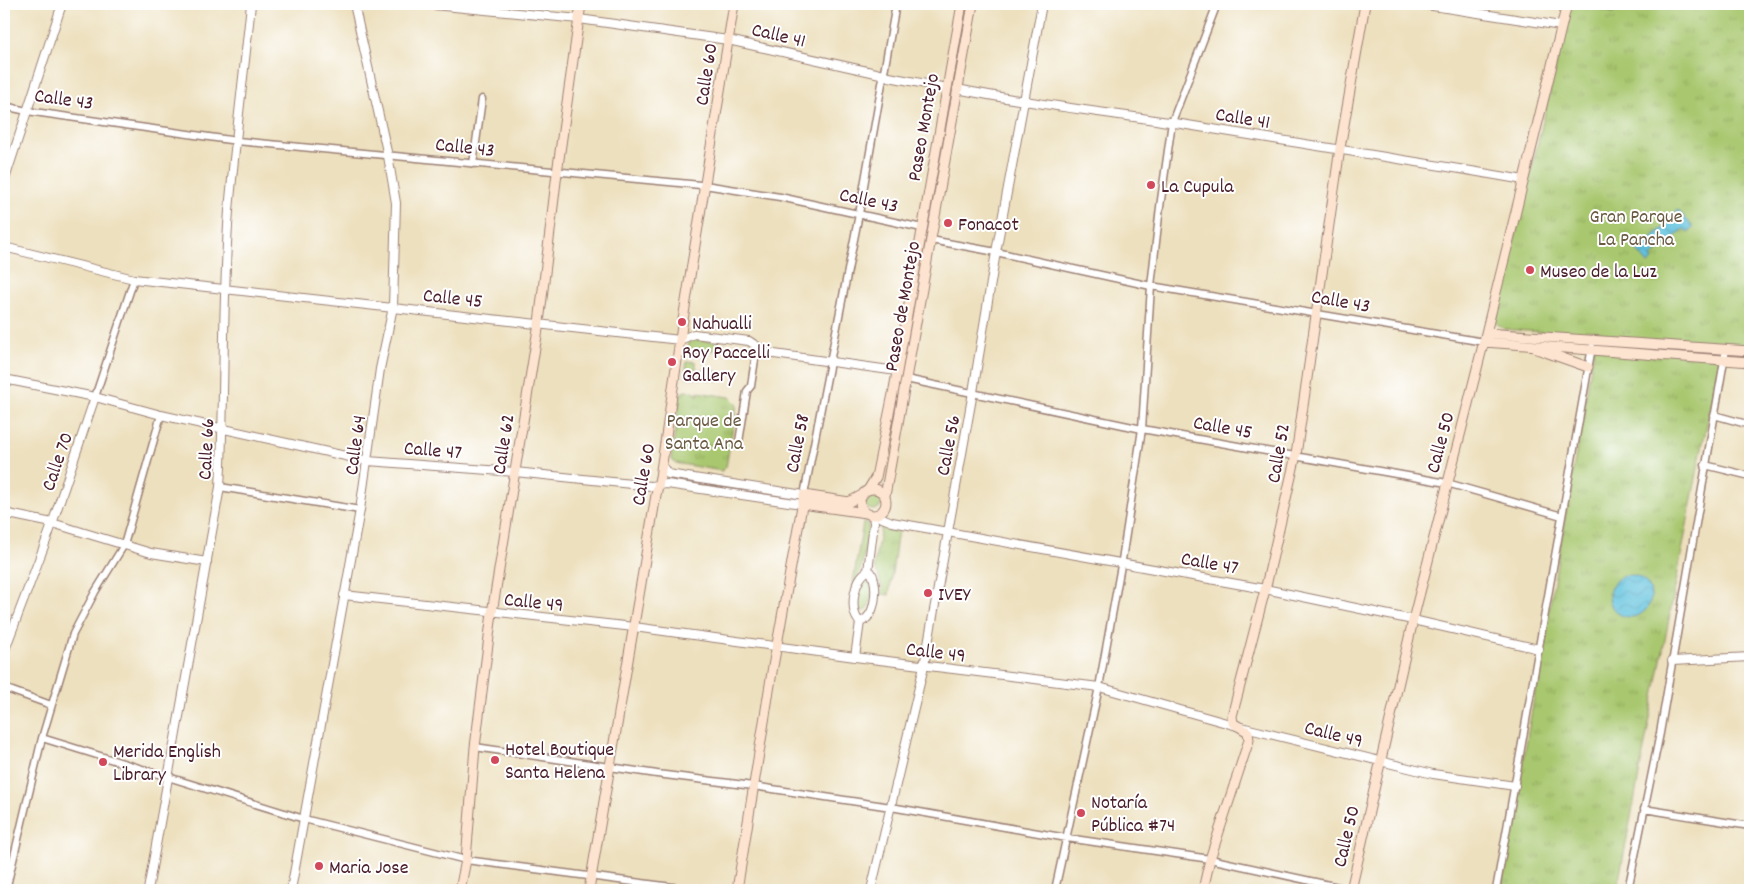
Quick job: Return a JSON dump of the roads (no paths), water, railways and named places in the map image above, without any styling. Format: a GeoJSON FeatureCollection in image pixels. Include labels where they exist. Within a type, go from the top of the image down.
{"type":"FeatureCollection","features":[{"type":"Feature","properties":{"kind":"main road","name":"Calle 62"},"geometry":{"type":"LineString","coordinates":[[460,890],[466,860],[476,748],[492,613],[539,323],[557,172],[581,4]]}},
{"type":"Feature","properties":{"kind":"main road","name":"Calle 60"},"geometry":{"type":"LineString","coordinates":[[589,890],[662,466],[680,340],[734,4]]}},
{"type":"Feature","properties":{"kind":"main road","name":"Paseo Montejo"},"geometry":{"type":"LineString","coordinates":[[865,493],[876,477],[897,371],[962,4]]}},
{"type":"Feature","properties":{"kind":"main road","name":"Paseo de Montejo"},"geometry":{"type":"LineString","coordinates":[[885,496],[973,4]]}},
{"type":"Feature","properties":{"kind":"main road","name":"Calle 52"},"geometry":{"type":"LineString","coordinates":[[1203,890],[1210,859],[1249,740],[1248,732],[1232,722],[1232,716],[1265,589],[1296,455],[1340,148],[1365,4]]}},
{"type":"Feature","properties":{"kind":"main road","name":"Calle 50"},"geometry":{"type":"LineString","coordinates":[[1351,890],[1413,620],[1567,4]]}},
{"type":"Feature","properties":{"kind":"main road","name":"Calle 43"},"geometry":{"type":"LineString","coordinates":[[1485,338],[1593,340],[1750,350]]}},
{"type":"Feature","properties":{"kind":"main road","name":"Calle 43"},"geometry":{"type":"LineString","coordinates":[[1485,338],[1524,345],[1750,362]]}},
{"type":"Feature","properties":{"kind":"main road"},"geometry":{"type":"LineString","coordinates":[[1524,345],[1588,367]]}},
{"type":"Feature","properties":{"kind":"main road"},"geometry":{"type":"LineString","coordinates":[[876,489],[885,496],[886,507],[881,512],[871,514],[860,505],[865,493],[876,489]]}},
{"type":"Feature","properties":{"kind":"main road","name":"Calle 47"},"geometry":{"type":"LineString","coordinates":[[803,499],[849,502],[865,493]]}},
{"type":"Feature","properties":{"kind":"main road","name":"Calle 47"},"geometry":{"type":"LineString","coordinates":[[803,499],[871,514]]}},
{"type":"Feature","properties":{"kind":"main road","name":"Calle 58"},"geometry":{"type":"LineString","coordinates":[[737,890],[753,786],[803,499]]}},
{"type":"Feature","properties":{"kind":"street"},"geometry":{"type":"LineString","coordinates":[[4,182],[62,4]]}},
{"type":"Feature","properties":{"kind":"street","name":"Calle 66"},"geometry":{"type":"LineString","coordinates":[[148,890],[220,487],[223,428],[225,289],[230,211],[251,4]]}},
{"type":"Feature","properties":{"kind":"street","name":"Calle 64"},"geometry":{"type":"LineString","coordinates":[[291,890],[360,510],[380,369],[393,307],[396,203],[388,156],[354,4]]}},
{"type":"Feature","properties":{"kind":"street","name":"Calle 41"},"geometry":{"type":"LineString","coordinates":[[423,4],[463,6],[579,19],[728,40],[947,88]]}},
{"type":"Feature","properties":{"kind":"street","name":"Calle 58"},"geometry":{"type":"LineString","coordinates":[[803,499],[859,214],[896,4]]}},
{"type":"Feature","properties":{"kind":"street","name":"Calle 56"},"geometry":{"type":"LineString","coordinates":[[872,890],[924,666],[996,252],[1042,4]]}},
{"type":"Feature","properties":{"kind":"street"},"geometry":{"type":"LineString","coordinates":[[1055,890],[1099,687],[1142,429],[1152,286],[1160,207],[1172,122],[1217,4]]}},
{"type":"Feature","properties":{"kind":"street"},"geometry":{"type":"LineString","coordinates":[[1420,4],[1561,26]]}},
{"type":"Feature","properties":{"kind":"street","name":"Calle 41"},"geometry":{"type":"LineString","coordinates":[[957,89],[1024,102],[1172,122],[1340,148],[1524,180]]}},
{"type":"Feature","properties":{"kind":"street"},"geometry":{"type":"LineString","coordinates":[[474,164],[482,99]]}},
{"type":"Feature","properties":{"kind":"street","name":"Calle 43"},"geometry":{"type":"LineString","coordinates":[[4,106],[27,111],[237,141],[705,186],[780,197],[922,228]]}},
{"type":"Feature","properties":{"kind":"street","name":"Calle 43"},"geometry":{"type":"LineString","coordinates":[[931,240],[1152,286],[1315,314],[1485,338]]}},
{"type":"Feature","properties":{"kind":"street","name":"Calle 45"},"geometry":{"type":"LineString","coordinates":[[4,247],[134,279],[680,340],[694,334],[749,341],[767,353],[897,371]]}},
{"type":"Feature","properties":{"kind":"street","name":"Calle 70"},"geometry":{"type":"LineString","coordinates":[[4,652],[52,524],[134,279]]}},
{"type":"Feature","properties":{"kind":"street"},"geometry":{"type":"LineString","coordinates":[[1496,890],[1593,340]]}},
{"type":"Feature","properties":{"kind":"street"},"geometry":{"type":"LineString","coordinates":[[739,442],[748,391],[751,386],[756,346]]}},
{"type":"Feature","properties":{"kind":"street"},"geometry":{"type":"LineString","coordinates":[[1628,890],[1660,733],[1726,349]]}},
{"type":"Feature","properties":{"kind":"street","name":"Calle 47"},"geometry":{"type":"LineString","coordinates":[[4,379],[368,461],[516,472],[651,486],[667,484],[778,500],[803,499]]}},
{"type":"Feature","properties":{"kind":"street","name":"Calle 45"},"geometry":{"type":"LineString","coordinates":[[906,379],[1142,429],[1447,483],[1562,516]]}},
{"type":"Feature","properties":{"kind":"street"},"geometry":{"type":"LineString","coordinates":[[6,890],[50,705],[73,634],[95,592],[124,545],[161,415]]}},
{"type":"Feature","properties":{"kind":"street"},"geometry":{"type":"LineString","coordinates":[[1714,415],[1750,426]]}},
{"type":"Feature","properties":{"kind":"street"},"geometry":{"type":"LineString","coordinates":[[1705,465],[1750,476]]}},
{"type":"Feature","properties":{"kind":"street","name":"Calle 47"},"geometry":{"type":"LineString","coordinates":[[662,466],[668,474],[779,491],[803,499]]}},
{"type":"Feature","properties":{"kind":"street"},"geometry":{"type":"LineString","coordinates":[[220,487],[360,510]]}},
{"type":"Feature","properties":{"kind":"street"},"geometry":{"type":"LineString","coordinates":[[778,500],[779,491]]}},
{"type":"Feature","properties":{"kind":"street"},"geometry":{"type":"LineString","coordinates":[[4,513],[52,524],[151,553],[207,562]]}},
{"type":"Feature","properties":{"kind":"street"},"geometry":{"type":"LineString","coordinates":[[868,571],[874,523],[871,514]]}},
{"type":"Feature","properties":{"kind":"street","name":"Calle 47"},"geometry":{"type":"LineString","coordinates":[[871,514],[892,522],[1265,589],[1539,649]]}},
{"type":"Feature","properties":{"kind":"street"},"geometry":{"type":"LineString","coordinates":[[860,622],[868,617],[875,599],[875,582],[871,572],[868,571]]}},
{"type":"Feature","properties":{"kind":"street"},"geometry":{"type":"LineString","coordinates":[[855,657],[860,622],[855,614],[855,599],[860,578],[862,574],[868,571]]}},
{"type":"Feature","properties":{"kind":"street","name":"Calle 49"},"geometry":{"type":"LineString","coordinates":[[344,595],[634,628],[1099,687],[1237,726],[1433,774],[1515,786]]}},
{"type":"Feature","properties":{"kind":"street"},"geometry":{"type":"LineString","coordinates":[[1672,661],[1750,658]]}},
{"type":"Feature","properties":{"kind":"street"},"geometry":{"type":"LineString","coordinates":[[4,688],[50,705]]}},
{"type":"Feature","properties":{"kind":"street"},"geometry":{"type":"LineString","coordinates":[[42,738],[304,818],[466,860],[695,890]]}},
{"type":"Feature","properties":{"kind":"street"},"geometry":{"type":"LineString","coordinates":[[476,748],[891,807],[1067,838],[1210,859],[1351,890]]}},
{"type":"Feature","properties":{"kind":"street"},"geometry":{"type":"LineString","coordinates":[[1644,809],[1750,826]]}},
{"type":"Feature","properties":{"kind":"water"},"geometry":{"type":"Polygon","coordinates":[[[1678,210],[1693,227],[1687,232],[1684,229],[1651,257],[1653,260],[1648,264],[1634,247],[1640,242],[1643,245],[1675,218],[1673,215],[1678,210]]]}},
{"type":"Feature","properties":{"kind":"water"},"geometry":{"type":"Polygon","coordinates":[[[1750,267],[1750,304],[1744,295],[1743,286],[1750,267]]]}},
{"type":"Feature","properties":{"kind":"water"},"geometry":{"type":"Polygon","coordinates":[[[1630,575],[1645,581],[1651,596],[1645,611],[1630,617],[1615,611],[1609,596],[1615,581],[1630,575]]]}},
{"type":"Feature","properties":{"kind":"place","name":"La Cupula"},"geometry":{"type":"Point","coordinates":[1151,185]}},
{"type":"Feature","properties":{"kind":"place","name":"Fonacot"},"geometry":{"type":"Point","coordinates":[948,223]}},
{"type":"Feature","properties":{"kind":"place","name":"Museo de la Luz"},"geometry":{"type":"Point","coordinates":[1530,270]}},
{"type":"Feature","properties":{"kind":"place","name":"Nahualli"},"geometry":{"type":"Point","coordinates":[682,322]}},
{"type":"Feature","properties":{"kind":"place","name":"Roy Paccelli Gallery"},"geometry":{"type":"Point","coordinates":[672,362]}},
{"type":"Feature","properties":{"kind":"place","name":"IVEY"},"geometry":{"type":"Point","coordinates":[928,593]}},
{"type":"Feature","properties":{"kind":"place","name":"Hotel Boutique Santa Helena"},"geometry":{"type":"Point","coordinates":[495,760]}},
{"type":"Feature","properties":{"kind":"place","name":"Merida English Library"},"geometry":{"type":"Point","coordinates":[103,762]}},
{"type":"Feature","properties":{"kind":"place","name":"Notaría Pública #74"},"geometry":{"type":"Point","coordinates":[1081,813]}},
{"type":"Feature","properties":{"kind":"place","name":"Maria Jose"},"geometry":{"type":"Point","coordinates":[319,866]}},
{"type":"Feature","properties":{"kind":"park label","name":"Gran Parque La Pancha"},"geometry":{"type":"Point","coordinates":[1636,226]}},
{"type":"Feature","properties":{"kind":"park label","name":"Parque de Santa Ana"},"geometry":{"type":"Point","coordinates":[704,430]}}]}
